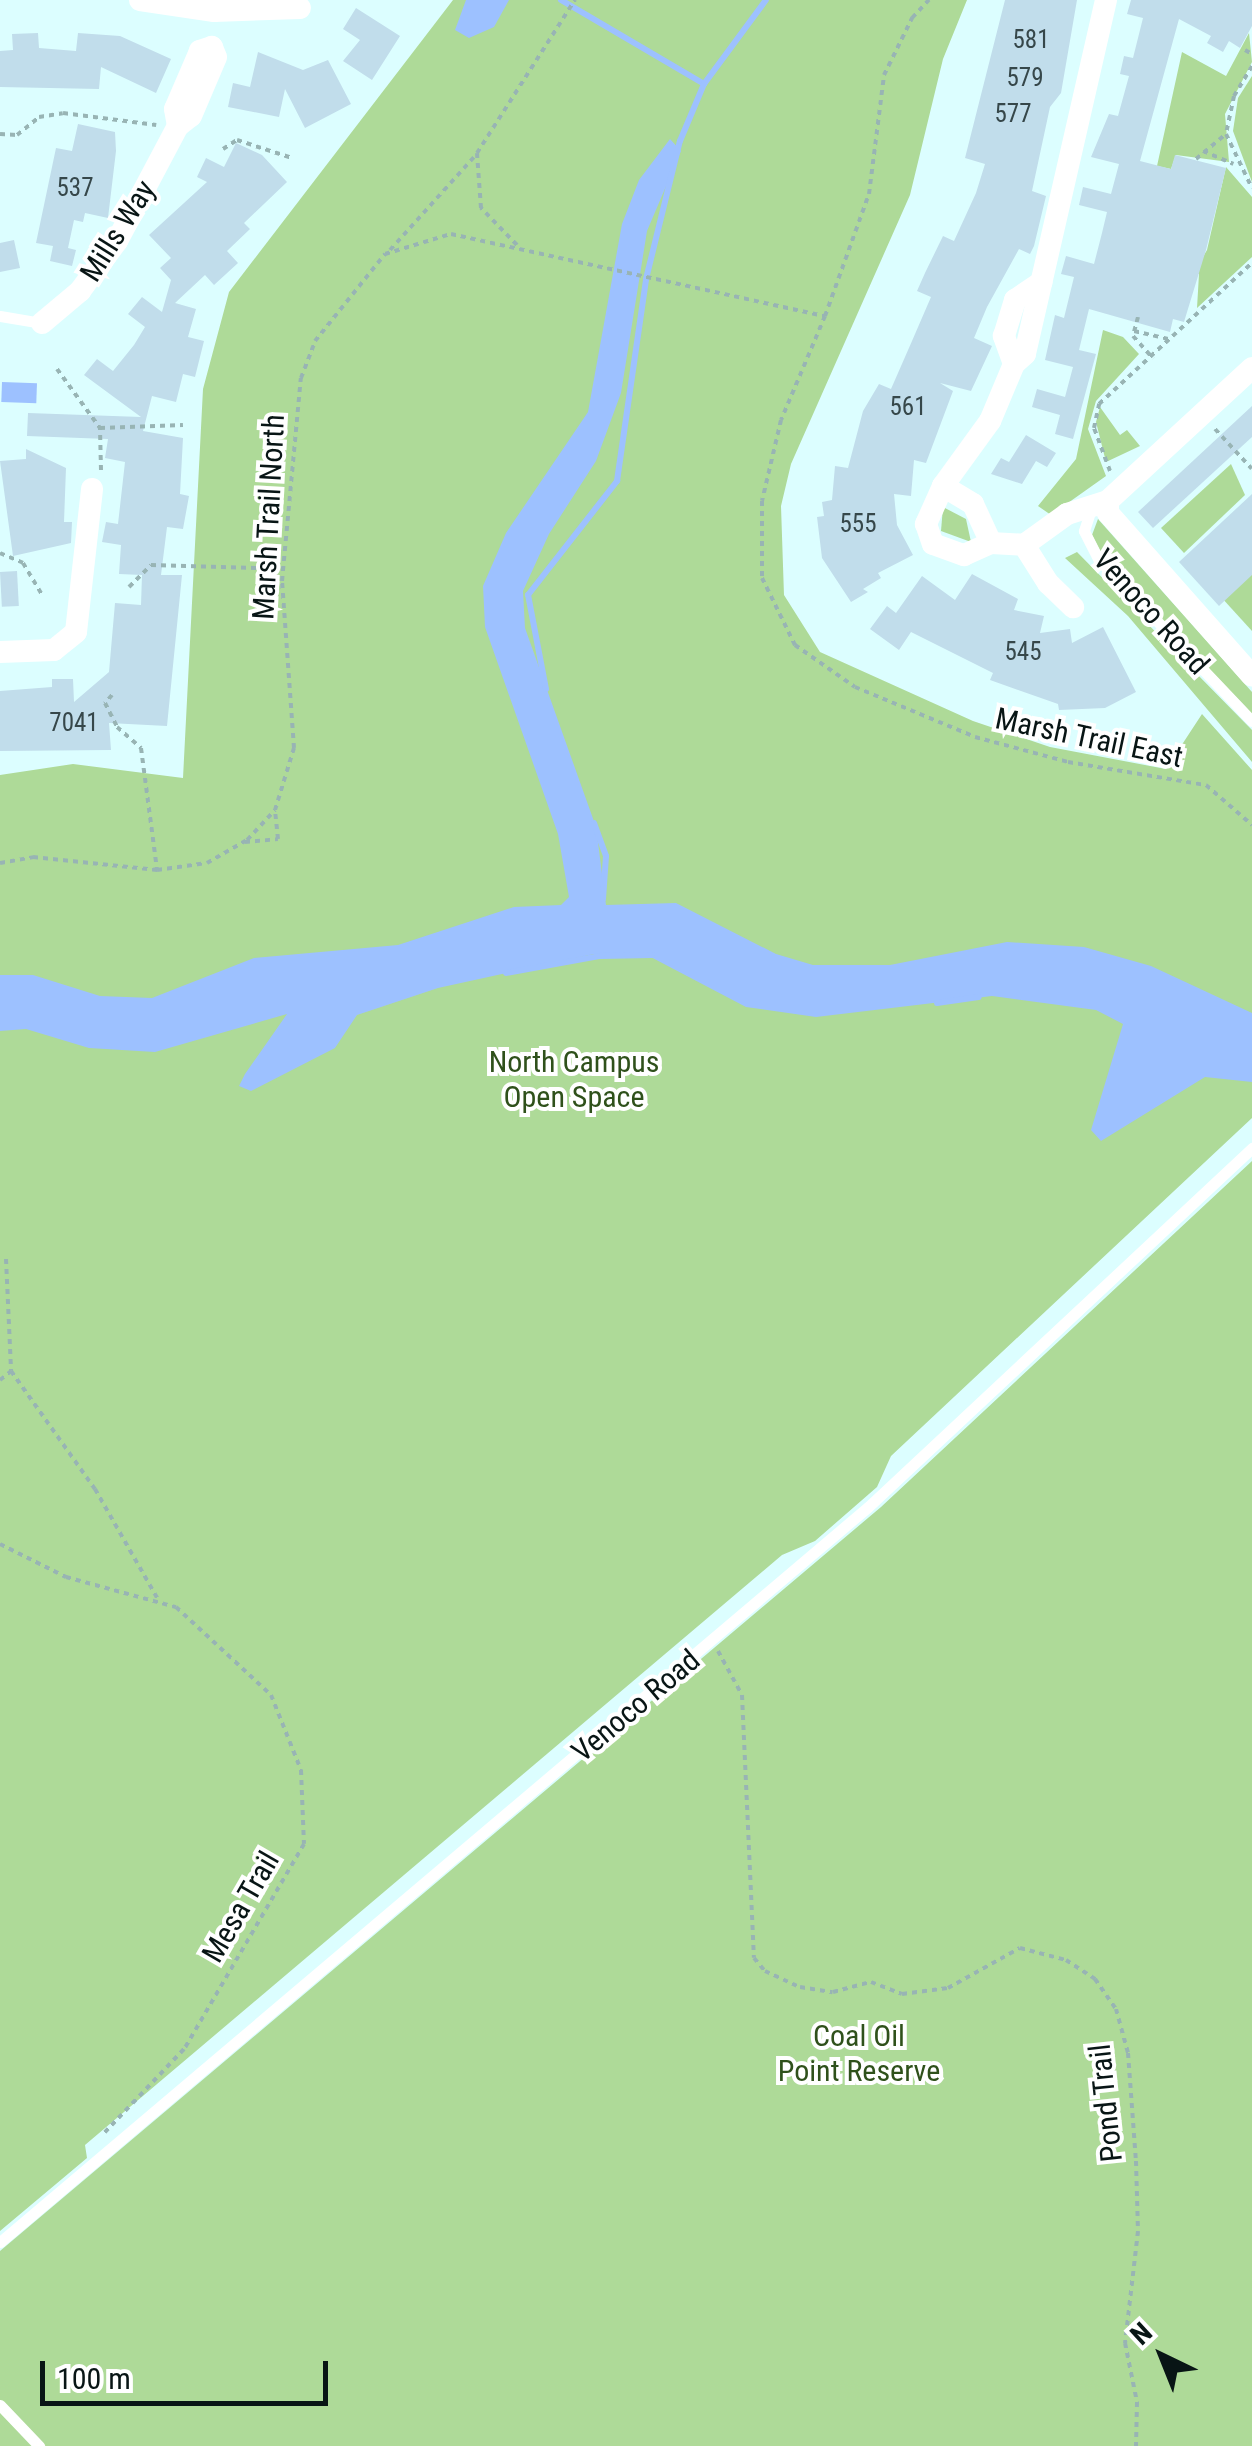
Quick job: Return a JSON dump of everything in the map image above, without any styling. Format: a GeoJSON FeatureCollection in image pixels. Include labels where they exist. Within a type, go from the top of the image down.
{"type":"FeatureCollection","features":[{"type":"Feature","properties":{"kind":"street"},"geometry":{"type":"LineString","coordinates":[[140,0],[300,8]]}},
{"type":"Feature","properties":{"kind":"street"},"geometry":{"type":"LineString","coordinates":[[1106,0],[1042,282],[1015,300],[1004,336],[1014,364],[990,422],[943,486],[927,517],[934,544],[964,555],[991,543],[1024,545],[1066,514],[1108,501],[1252,368]]}},
{"type":"Feature","properties":{"kind":"street","name":"Mills Way"},"geometry":{"type":"LineString","coordinates":[[42,323],[80,290],[117,241],[167,126],[191,116],[216,57],[212,47],[215,6]]}},
{"type":"Feature","properties":{"kind":"street"},"geometry":{"type":"LineString","coordinates":[[0,652],[54,650],[76,632],[97,479]]}},
{"type":"Feature","properties":{"kind":"street"},"geometry":{"type":"LineString","coordinates":[[943,486],[973,504],[991,543]]}},
{"type":"Feature","properties":{"kind":"street"},"geometry":{"type":"LineString","coordinates":[[1108,501],[1115,525],[1252,676]]}},
{"type":"Feature","properties":{"kind":"street"},"geometry":{"type":"LineString","coordinates":[[1024,545],[1048,583],[1073,606]]}},
{"type":"Feature","properties":{"kind":"lane"},"geometry":{"type":"LineString","coordinates":[[0,316],[42,323]]}},
{"type":"Feature","properties":{"kind":"lane","name":"Venoco Road"},"geometry":{"type":"LineString","coordinates":[[1108,501],[1084,521],[1090,547],[1252,721]]}},
{"type":"Feature","properties":{"kind":"lane","name":"Venoco Road"},"geometry":{"type":"LineString","coordinates":[[0,2242],[868,1507],[1252,1148]]}},
{"type":"Feature","properties":{"kind":"lane"},"geometry":{"type":"LineString","coordinates":[[0,2405],[39,2446]]}},
{"type":"Feature","properties":{"kind":"path","name":"Marsh Trail North"},"geometry":{"type":"LineString","coordinates":[[0,863],[33,857],[157,870],[207,864],[244,842],[275,810],[294,748],[283,569],[295,420],[309,353],[385,254],[476,153],[575,0]]}},
{"type":"Feature","properties":{"kind":"path","name":"Marsh Trail East"},"geometry":{"type":"LineString","coordinates":[[929,0],[912,18],[884,74],[869,194],[780,420],[762,501],[762,578],[795,646],[855,687],[975,737],[1068,762],[1206,785],[1252,825]]}},
{"type":"Feature","properties":{"kind":"path"},"geometry":{"type":"LineString","coordinates":[[1245,50],[1252,54]]}},
{"type":"Feature","properties":{"kind":"path"},"geometry":{"type":"LineString","coordinates":[[1252,66],[1234,96],[1226,134],[1235,164],[1252,188]]}},
{"type":"Feature","properties":{"kind":"path"},"geometry":{"type":"LineString","coordinates":[[0,134],[17,135],[39,117],[63,113],[167,126]]}},
{"type":"Feature","properties":{"kind":"path"},"geometry":{"type":"LineString","coordinates":[[1196,159],[1226,134]]}},
{"type":"Feature","properties":{"kind":"path"},"geometry":{"type":"LineString","coordinates":[[223,149],[238,140],[292,158]]}},
{"type":"Feature","properties":{"kind":"path"},"geometry":{"type":"LineString","coordinates":[[1203,150],[1235,164]]}},
{"type":"Feature","properties":{"kind":"path"},"geometry":{"type":"LineString","coordinates":[[476,153],[480,208],[519,246]]}},
{"type":"Feature","properties":{"kind":"path"},"geometry":{"type":"LineString","coordinates":[[385,254],[451,234],[824,316]]}},
{"type":"Feature","properties":{"kind":"path"},"geometry":{"type":"LineString","coordinates":[[1112,475],[1094,428],[1099,404],[1252,263]]}},
{"type":"Feature","properties":{"kind":"path"},"geometry":{"type":"LineString","coordinates":[[1134,331],[1138,317]]}},
{"type":"Feature","properties":{"kind":"path"},"geometry":{"type":"LineString","coordinates":[[1134,331],[1170,339]]}},
{"type":"Feature","properties":{"kind":"path"},"geometry":{"type":"LineString","coordinates":[[1134,331],[1152,357]]}},
{"type":"Feature","properties":{"kind":"path"},"geometry":{"type":"LineString","coordinates":[[57,370],[100,428],[97,479]]}},
{"type":"Feature","properties":{"kind":"path"},"geometry":{"type":"LineString","coordinates":[[100,428],[183,425]]}},
{"type":"Feature","properties":{"kind":"path"},"geometry":{"type":"LineString","coordinates":[[1214,428],[1252,470]]}},
{"type":"Feature","properties":{"kind":"path"},"geometry":{"type":"LineString","coordinates":[[0,553],[23,563],[42,595]]}},
{"type":"Feature","properties":{"kind":"path"},"geometry":{"type":"LineString","coordinates":[[129,587],[151,566],[283,569]]}},
{"type":"Feature","properties":{"kind":"path"},"geometry":{"type":"LineString","coordinates":[[112,695],[106,702],[117,728],[141,748],[157,870]]}},
{"type":"Feature","properties":{"kind":"path"},"geometry":{"type":"LineString","coordinates":[[244,842],[278,839],[275,810]]}},
{"type":"Feature","properties":{"kind":"path"},"geometry":{"type":"LineString","coordinates":[[6,1259],[10,1371],[95,1490],[159,1601]]}},
{"type":"Feature","properties":{"kind":"path"},"geometry":{"type":"LineString","coordinates":[[0,1380],[10,1371]]}},
{"type":"Feature","properties":{"kind":"path","name":"Mesa Trail"},"geometry":{"type":"LineString","coordinates":[[0,1544],[66,1577],[159,1601],[211,1634],[270,1694],[301,1770],[304,1844],[184,2049],[109,2126]]}},
{"type":"Feature","properties":{"kind":"path","name":"Pond Trail"},"geometry":{"type":"LineString","coordinates":[[712,1642],[742,1695],[754,1958],[766,1971],[800,1987],[833,1992],[872,1982],[902,1994],[948,1988],[1020,1948],[1066,1960],[1095,1979],[1116,2010],[1128,2053],[1136,2161],[1138,2231],[1126,2343],[1137,2402],[1136,2446]]}},
{"type":"Feature","properties":{"kind":"green space","name":"North Campus Open Space"},"geometry":{"type":"Polygon","coordinates":[[[453,0],[967,0],[943,59],[910,195],[791,464],[781,506],[784,595],[820,652],[973,721],[1050,747],[1166,769],[1202,714],[1252,770],[1252,1118],[891,1456],[877,1487],[815,1541],[782,1555],[85,2145],[87,2158],[0,2231],[0,775],[73,764],[183,778],[203,389],[229,292],[453,0]]]}},
{"type":"Feature","properties":{"kind":"green space"},"geometry":{"type":"Polygon","coordinates":[[[1249,33],[1252,62],[1225,114],[1229,162],[1176,155],[1171,169],[1157,166],[1182,52],[1226,76],[1249,33]]]}},
{"type":"Feature","properties":{"kind":"green space"},"geometry":{"type":"Polygon","coordinates":[[[1252,76],[1252,182],[1233,131],[1238,98],[1252,76]]]}},
{"type":"Feature","properties":{"kind":"green space"},"geometry":{"type":"Polygon","coordinates":[[[1226,167],[1252,197],[1252,257],[1197,308],[1199,274],[1194,272],[1207,250],[1226,167]]]}},
{"type":"Feature","properties":{"kind":"green space"},"geometry":{"type":"Polygon","coordinates":[[[1103,330],[1123,337],[1139,354],[1096,401],[1088,429],[1106,476],[1051,515],[1038,506],[1076,459],[1103,330]]]}},
{"type":"Feature","properties":{"kind":"green space"},"geometry":{"type":"Polygon","coordinates":[[[1100,407],[1120,435],[1127,430],[1140,446],[1106,462],[1096,422],[1100,407]]]}},
{"type":"Feature","properties":{"kind":"green space"},"geometry":{"type":"Polygon","coordinates":[[[1231,464],[1245,495],[1184,553],[1161,528],[1231,464]]]}},
{"type":"Feature","properties":{"kind":"green space"},"geometry":{"type":"Polygon","coordinates":[[[943,507],[966,519],[971,542],[941,531],[943,507]]]}},
{"type":"Feature","properties":{"kind":"green space"},"geometry":{"type":"Polygon","coordinates":[[[1098,519],[1252,692],[1252,714],[1104,559],[1092,535],[1098,519]]]}},
{"type":"Feature","properties":{"kind":"green space"},"geometry":{"type":"Polygon","coordinates":[[[1077,552],[1252,730],[1252,762],[1128,616],[1065,558],[1077,552]]]}},
{"type":"Feature","properties":{"kind":"green space"},"geometry":{"type":"Polygon","coordinates":[[[1252,568],[1252,631],[1221,597],[1252,568]]]}},
{"type":"Feature","properties":{"kind":"green space","name":"Coal Oil Point Reserve"},"geometry":{"type":"Polygon","coordinates":[[[1252,1161],[1252,2446],[0,2446],[0,2251],[881,1507],[1252,1161]]]}},
{"type":"Feature","properties":{"kind":"water"},"geometry":{"type":"Polygon","coordinates":[[[466,0],[509,0],[494,27],[469,38],[455,30],[466,0]]]}},
{"type":"Feature","properties":{"kind":"water"},"geometry":{"type":"Polygon","coordinates":[[[670,139],[681,151],[647,231],[621,393],[596,461],[549,534],[523,591],[525,628],[596,827],[606,905],[676,903],[776,954],[813,965],[890,965],[1007,942],[1084,947],[1151,966],[1252,1013],[1252,1082],[1205,1077],[1101,1141],[1091,1130],[1123,1024],[1096,1010],[992,996],[816,1017],[746,1007],[645,954],[594,954],[438,988],[357,1015],[335,1048],[251,1091],[239,1086],[287,1014],[155,1052],[89,1048],[26,1029],[0,1031],[0,975],[33,975],[100,996],[152,998],[254,958],[398,945],[514,907],[561,905],[569,897],[558,834],[485,627],[483,586],[506,533],[588,412],[622,224],[639,180],[670,139]]]}},
{"type":"Feature","properties":{"kind":"water"},"geometry":{"type":"Polygon","coordinates":[[[2,382],[37,383],[36,403],[1,402],[2,382]]]}},
{"type":"Feature","properties":{"kind":"building"},"geometry":{"type":"Polygon","coordinates":[[[1005,0],[1077,0],[1061,93],[1050,107],[1032,191],[1046,196],[1034,246],[1030,254],[1019,249],[987,307],[974,338],[992,346],[971,391],[940,383],[953,391],[926,463],[914,460],[911,496],[894,494],[897,525],[913,555],[878,573],[881,578],[863,589],[868,592],[851,602],[822,558],[817,517],[824,516],[822,502],[832,500],[835,466],[848,468],[863,411],[879,384],[891,389],[931,297],[917,291],[943,236],[954,241],[976,193],[985,164],[965,158],[1005,0]]]}},
{"type":"Feature","properties":{"kind":"building"},"geometry":{"type":"Polygon","coordinates":[[[1131,0],[1252,0],[1252,26],[1240,48],[1229,41],[1223,52],[1207,43],[1211,36],[1179,19],[1140,161],[1171,169],[1175,155],[1226,168],[1206,250],[1184,322],[1173,319],[1170,332],[1089,309],[1079,350],[1096,354],[1073,439],[1055,434],[1060,415],[1032,407],[1037,389],[1065,397],[1073,367],[1045,360],[1055,315],[1064,318],[1074,277],[1061,274],[1066,256],[1094,264],[1107,212],[1079,205],[1083,187],[1111,194],[1119,164],[1091,157],[1109,114],[1118,116],[1129,76],[1120,74],[1124,56],[1133,58],[1143,18],[1127,14],[1131,0]]]}},
{"type":"Feature","properties":{"kind":"building"},"geometry":{"type":"Polygon","coordinates":[[[356,8],[400,36],[372,80],[343,61],[360,40],[343,29],[356,8]]]}},
{"type":"Feature","properties":{"kind":"building"},"geometry":{"type":"Polygon","coordinates":[[[38,33],[39,48],[76,51],[78,33],[120,36],[171,59],[156,93],[101,67],[99,89],[0,87],[0,51],[13,50],[12,34],[38,33]]]}},
{"type":"Feature","properties":{"kind":"building"},"geometry":{"type":"Polygon","coordinates":[[[258,52],[303,70],[328,60],[351,104],[305,128],[285,89],[279,117],[228,107],[233,83],[250,87],[258,52]]]}},
{"type":"Feature","properties":{"kind":"building"},"geometry":{"type":"Polygon","coordinates":[[[78,124],[115,132],[116,151],[108,218],[85,213],[83,222],[74,220],[68,248],[76,250],[72,266],[50,261],[53,246],[36,243],[56,148],[72,151],[78,124]]]}},
{"type":"Feature","properties":{"kind":"building"},"geometry":{"type":"Polygon","coordinates":[[[236,143],[262,155],[287,182],[244,223],[250,229],[227,251],[238,263],[214,285],[205,275],[175,303],[196,309],[188,337],[204,341],[195,377],[183,374],[176,402],[152,396],[143,431],[183,438],[180,494],[189,496],[183,529],[167,527],[161,575],[182,575],[167,726],[109,723],[111,750],[0,751],[0,691],[52,687],[52,679],[73,679],[74,702],[109,672],[115,603],[141,605],[142,575],[119,574],[121,545],[102,542],[106,522],[118,524],[125,462],[105,458],[108,439],[27,436],[28,413],[141,417],[84,375],[97,359],[113,371],[134,345],[145,327],[128,314],[142,297],[162,312],[171,280],[160,268],[171,258],[149,235],[207,182],[197,177],[206,158],[224,167],[236,143]]]}},
{"type":"Feature","properties":{"kind":"building"},"geometry":{"type":"Polygon","coordinates":[[[14,240],[20,268],[0,272],[0,243],[14,240]]]}},
{"type":"Feature","properties":{"kind":"building"},"geometry":{"type":"Polygon","coordinates":[[[1252,406],[1252,437],[1153,528],[1138,512],[1252,406]]]}},
{"type":"Feature","properties":{"kind":"building"},"geometry":{"type":"Polygon","coordinates":[[[1026,435],[1056,453],[1047,467],[1036,461],[1022,484],[991,474],[1001,458],[1009,462],[1026,435]]]}},
{"type":"Feature","properties":{"kind":"building"},"geometry":{"type":"Polygon","coordinates":[[[26,449],[66,468],[64,522],[72,522],[71,543],[13,556],[0,461],[26,459],[26,449]]]}},
{"type":"Feature","properties":{"kind":"building"},"geometry":{"type":"Polygon","coordinates":[[[1252,494],[1252,575],[1219,606],[1179,562],[1252,494]]]}},
{"type":"Feature","properties":{"kind":"building"},"geometry":{"type":"Polygon","coordinates":[[[17,571],[19,606],[2,607],[0,572],[17,571]]]}},
{"type":"Feature","properties":{"kind":"building"},"geometry":{"type":"Polygon","coordinates":[[[972,574],[1018,599],[1014,610],[1044,616],[1040,633],[1070,629],[1072,643],[1103,627],[1136,692],[1105,708],[1059,710],[1058,704],[990,680],[993,673],[911,632],[899,650],[870,629],[887,606],[896,613],[922,576],[955,600],[972,574]]]}},
{"type":"Feature","properties":{"kind":"waterway"},"geometry":{"type":"LineString","coordinates":[[561,0],[704,84]]}},
{"type":"Feature","properties":{"kind":"waterway"},"geometry":{"type":"LineString","coordinates":[[546,689],[528,595],[617,481],[646,279],[680,141],[704,84],[766,0]]}},
{"type":"Feature","properties":{"kind":"waterway"},"geometry":{"type":"LineString","coordinates":[[594,823],[606,856],[603,899]]}},
{"type":"Feature","properties":{"kind":"waterway"},"geometry":{"type":"LineString","coordinates":[[506,973],[600,956],[652,955]]}},
{"type":"Feature","properties":{"kind":"waterway"},"geometry":{"type":"LineString","coordinates":[[937,1003],[979,997]]}}]}
